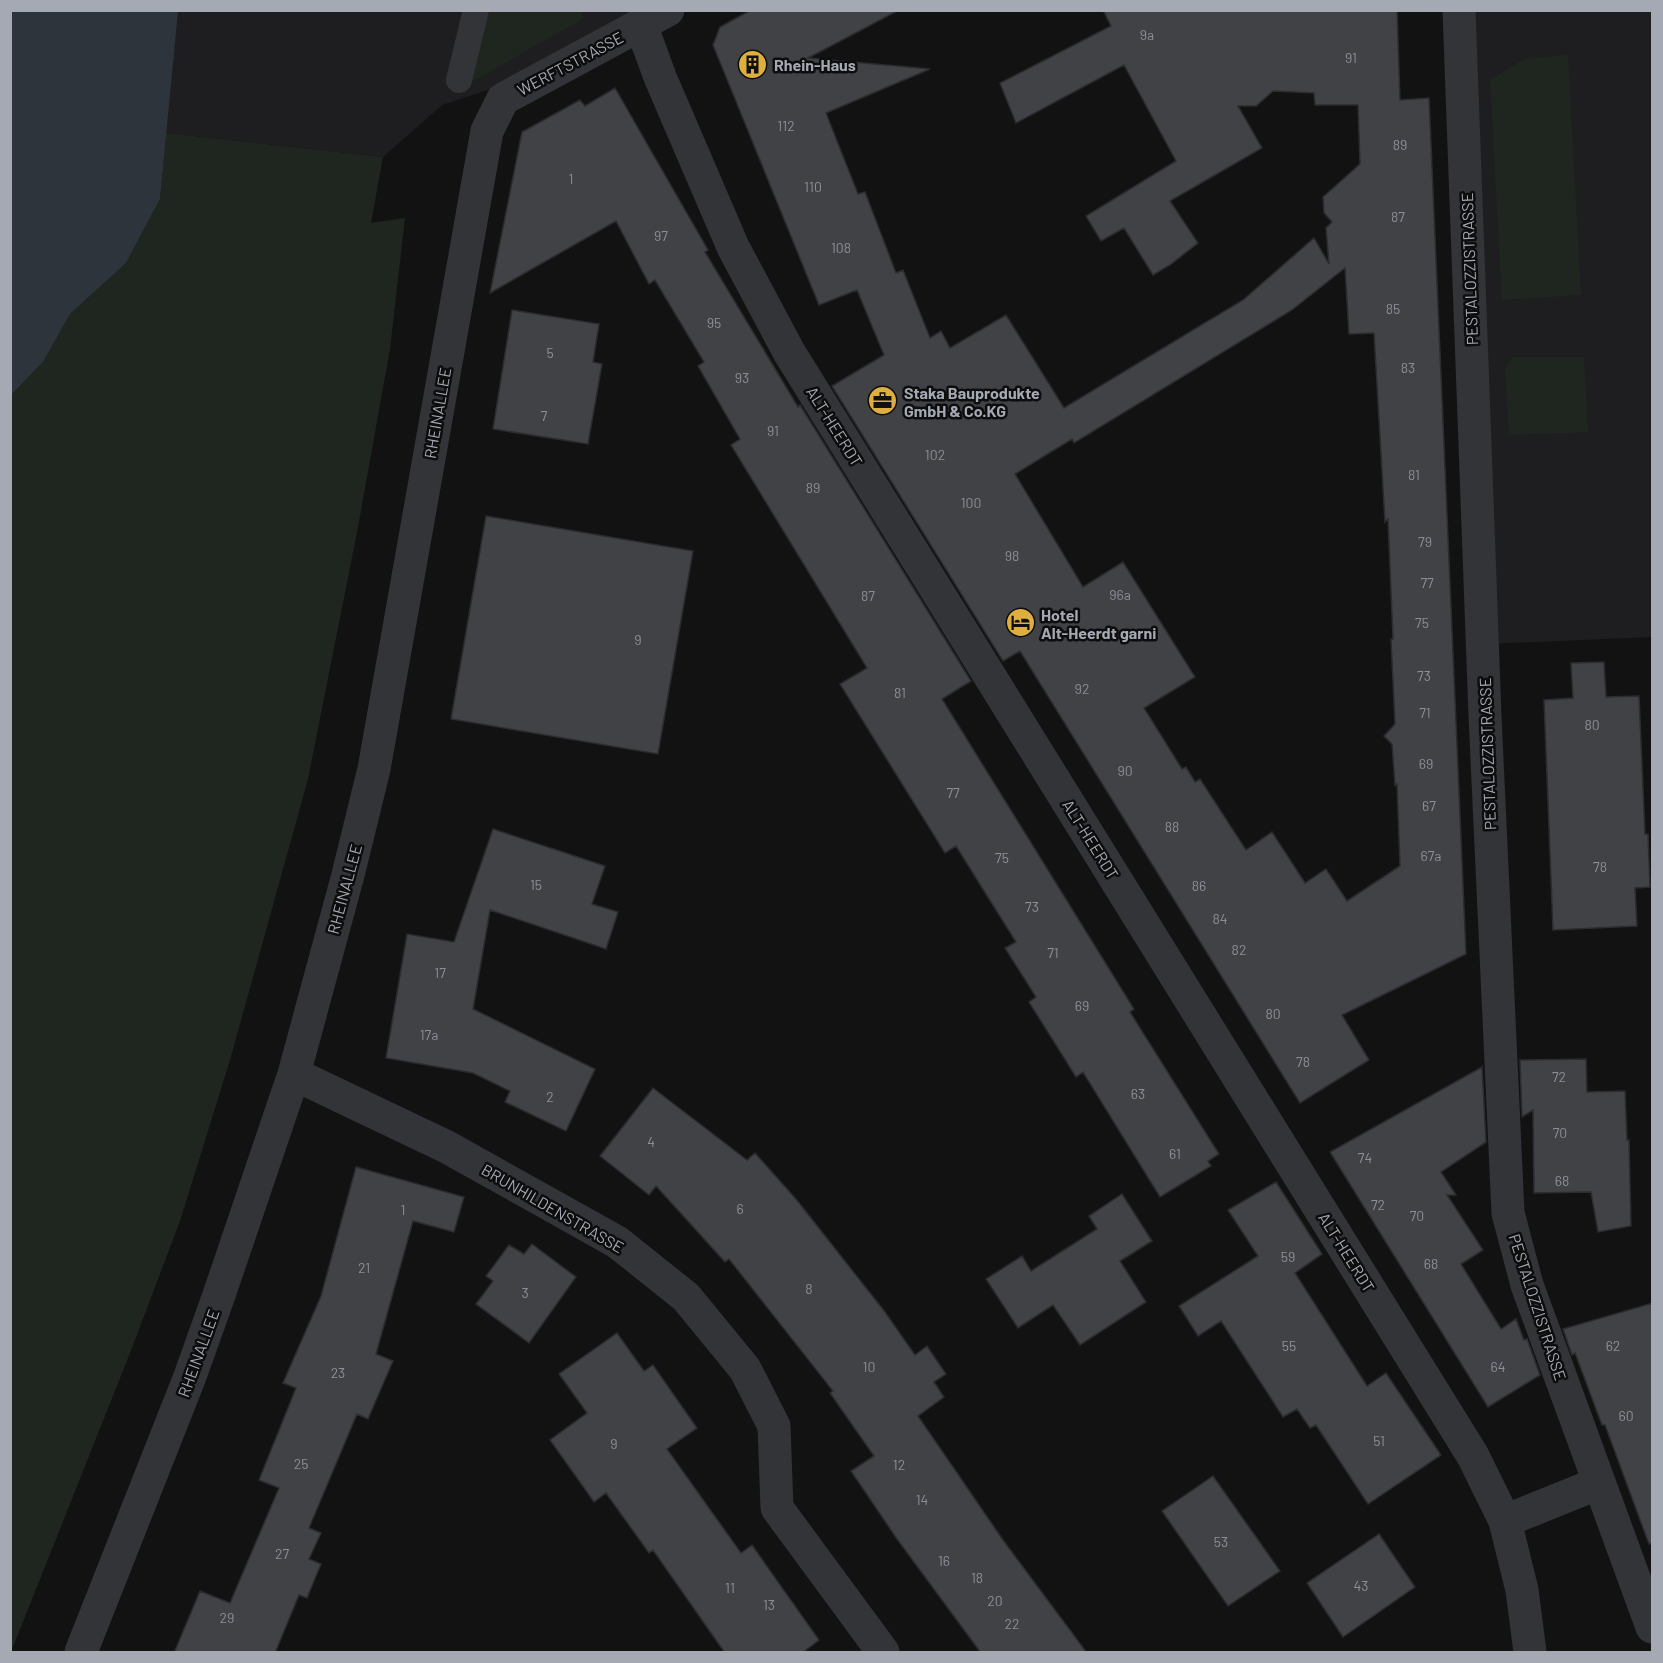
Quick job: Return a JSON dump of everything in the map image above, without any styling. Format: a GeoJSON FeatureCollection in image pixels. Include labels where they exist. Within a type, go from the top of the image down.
{"type":"FeatureCollection","features":[{"type":"Feature","properties":{"kind":"street","name":"PESTALOZZISTRASSE"},"geometry":{"type":"LineString","coordinates":[[1459,10],[1485,716],[1508,1213],[1522,1270],[1653,1627]]}},
{"type":"Feature","properties":{"kind":"street","name":"WERFTSTRASSE"},"geometry":{"type":"LineString","coordinates":[[503,99],[655,18]]}},
{"type":"Feature","properties":{"kind":"street","name":"ALT-HEERDT"},"geometry":{"type":"LineString","coordinates":[[655,18],[660,77],[733,248],[789,352],[1473,1456],[1505,1521],[1522,1590],[1530,1653]]}},
{"type":"Feature","properties":{"kind":"street","name":"RHEINALLEE"},"geometry":{"type":"LineString","coordinates":[[81,1653],[189,1379],[294,1074],[374,769],[488,131],[503,99]]}},
{"type":"Feature","properties":{"kind":"street","name":"BRUNHILDENSTRASSE"},"geometry":{"type":"LineString","coordinates":[[294,1074],[447,1147],[617,1242],[686,1297],[745,1369],[774,1426],[777,1508],[883,1653]]}},
{"type":"Feature","properties":{"kind":"street"},"geometry":{"type":"LineString","coordinates":[[1505,1521],[1599,1483]]}},
{"type":"Feature","properties":{"kind":"lane"},"geometry":{"type":"LineString","coordinates":[[459,80],[476,10]]}},
{"type":"Feature","properties":{"kind":"shaded area"},"geometry":{"type":"Polygon","coordinates":[[[11,10],[178,11],[160,199],[126,263],[70,314],[43,362],[11,395],[11,10]]]}},
{"type":"Feature","properties":{"kind":"shaded area"},"geometry":{"type":"Polygon","coordinates":[[[177,11],[655,11],[512,82],[442,105],[383,157],[166,133],[177,11]]]}},
{"type":"Feature","properties":{"kind":"shaded area"},"geometry":{"type":"Polygon","coordinates":[[[489,11],[580,11],[584,18],[470,83],[489,11]]]}},
{"type":"Feature","properties":{"kind":"shaded area"},"geometry":{"type":"Polygon","coordinates":[[[1459,11],[1652,11],[1652,637],[1487,644],[1459,11]]]}},
{"type":"Feature","properties":{"kind":"shaded area"},"geometry":{"type":"Polygon","coordinates":[[[1568,55],[1581,295],[1502,300],[1490,80],[1524,59],[1568,55]]]}},
{"type":"Feature","properties":{"kind":"shaded area"},"geometry":{"type":"Polygon","coordinates":[[[166,133],[383,157],[371,223],[405,218],[390,349],[358,527],[308,779],[230,1060],[180,1221],[11,1652],[11,395],[43,362],[70,314],[126,263],[160,199],[166,133]]]}},
{"type":"Feature","properties":{"kind":"shaded area"},"geometry":{"type":"Polygon","coordinates":[[[1513,357],[1584,357],[1588,432],[1509,435],[1505,369],[1513,357]]]}},
{"type":"Feature","properties":{"kind":"building"},"geometry":{"type":"Polygon","coordinates":[[[751,10],[899,10],[808,58],[930,69],[826,113],[858,194],[865,192],[896,273],[903,270],[930,338],[941,331],[950,348],[1006,315],[1064,408],[1243,300],[1314,238],[1329,264],[1326,228],[1332,222],[1324,213],[1323,197],[1360,164],[1358,105],[1315,105],[1314,93],[1273,91],[1256,106],[1238,106],[1262,148],[1170,201],[1198,243],[1153,275],[1124,228],[1101,241],[1086,216],[1176,161],[1124,65],[1016,123],[1000,83],[1111,26],[1103,10],[1397,10],[1400,100],[1429,98],[1466,954],[1342,1015],[1369,1060],[1300,1103],[1020,651],[1003,661],[832,386],[884,355],[857,290],[819,305],[713,45],[720,27],[751,10]],[[1345,268],[1292,310],[1074,443],[1072,439],[1015,474],[1083,587],[1123,562],[1195,677],[1144,708],[1182,769],[1186,767],[1195,782],[1200,779],[1246,850],[1272,832],[1305,883],[1326,869],[1347,901],[1400,866],[1397,784],[1395,785],[1392,744],[1384,736],[1395,724],[1391,639],[1393,639],[1388,519],[1385,522],[1374,333],[1349,334],[1345,268]]]}},
{"type":"Feature","properties":{"kind":"building"},"geometry":{"type":"Polygon","coordinates":[[[615,88],[708,250],[705,252],[798,407],[800,405],[971,681],[942,699],[1134,1009],[1130,1012],[1219,1154],[1208,1161],[1211,1166],[1160,1197],[1083,1072],[1076,1077],[1029,1002],[1036,997],[1005,948],[1016,942],[956,846],[945,853],[840,684],[867,668],[731,445],[740,439],[698,366],[704,362],[655,280],[649,284],[616,221],[490,293],[522,132],[580,100],[585,106],[615,88]]]}},
{"type":"Feature","properties":{"kind":"building"},"geometry":{"type":"Polygon","coordinates":[[[512,310],[599,324],[593,362],[602,364],[588,444],[493,429],[512,310]]]}},
{"type":"Feature","properties":{"kind":"building"},"geometry":{"type":"Polygon","coordinates":[[[486,516],[693,551],[658,754],[451,719],[486,516]]]}},
{"type":"Feature","properties":{"kind":"building"},"geometry":{"type":"Polygon","coordinates":[[[1604,662],[1606,697],[1639,696],[1645,834],[1648,834],[1650,887],[1635,888],[1637,926],[1553,930],[1544,700],[1573,698],[1571,663],[1604,662]]]}},
{"type":"Feature","properties":{"kind":"building"},"geometry":{"type":"Polygon","coordinates":[[[493,829],[605,866],[592,904],[618,912],[606,949],[490,910],[473,1009],[595,1069],[566,1131],[505,1102],[510,1091],[473,1073],[386,1058],[407,934],[454,942],[493,829]]]}},
{"type":"Feature","properties":{"kind":"building"},"geometry":{"type":"Polygon","coordinates":[[[1586,1059],[1587,1092],[1625,1091],[1627,1140],[1629,1140],[1631,1226],[1598,1232],[1591,1192],[1534,1193],[1533,1110],[1522,1117],[1520,1060],[1586,1059]]]}},
{"type":"Feature","properties":{"kind":"building"},"geometry":{"type":"Polygon","coordinates":[[[1482,1067],[1486,1142],[1441,1172],[1456,1195],[1447,1195],[1483,1250],[1461,1264],[1501,1329],[1516,1319],[1524,1340],[1527,1339],[1540,1375],[1488,1407],[1330,1152],[1482,1067]]]}},
{"type":"Feature","properties":{"kind":"building"},"geometry":{"type":"Polygon","coordinates":[[[653,1088],[747,1160],[755,1153],[796,1199],[885,1312],[915,1355],[927,1346],[946,1374],[934,1382],[944,1397],[918,1416],[1003,1540],[1087,1653],[981,1653],[897,1539],[851,1471],[874,1456],[830,1393],[833,1391],[729,1259],[725,1262],[656,1186],[649,1195],[600,1156],[653,1088]]]}},
{"type":"Feature","properties":{"kind":"building"},"geometry":{"type":"Polygon","coordinates":[[[356,1167],[464,1197],[454,1232],[413,1221],[376,1354],[393,1361],[368,1419],[357,1414],[309,1528],[321,1533],[309,1559],[321,1564],[307,1598],[299,1595],[275,1653],[174,1653],[200,1591],[230,1603],[279,1488],[259,1480],[296,1388],[283,1383],[321,1296],[356,1167]]]}},
{"type":"Feature","properties":{"kind":"building"},"geometry":{"type":"Polygon","coordinates":[[[1276,1182],[1322,1254],[1295,1273],[1367,1386],[1386,1373],[1441,1455],[1368,1504],[1316,1425],[1310,1428],[1297,1409],[1283,1417],[1221,1321],[1198,1336],[1179,1306],[1258,1256],[1228,1210],[1276,1182]]]}},
{"type":"Feature","properties":{"kind":"building"},"geometry":{"type":"Polygon","coordinates":[[[1122,1194],[1152,1241],[1120,1261],[1146,1302],[1080,1345],[1053,1305],[1018,1328],[986,1279],[1022,1256],[1031,1271],[1097,1229],[1089,1216],[1122,1194]]]}},
{"type":"Feature","properties":{"kind":"building"},"geometry":{"type":"Polygon","coordinates":[[[532,1244],[576,1277],[529,1343],[476,1304],[493,1281],[486,1276],[509,1245],[524,1254],[532,1244]]]}},
{"type":"Feature","properties":{"kind":"building"},"geometry":{"type":"Polygon","coordinates":[[[1653,1303],[1653,1543],[1649,1544],[1605,1425],[1602,1425],[1575,1353],[1572,1355],[1563,1329],[1653,1303]]]}},
{"type":"Feature","properties":{"kind":"building"},"geometry":{"type":"Polygon","coordinates":[[[617,1333],[644,1371],[653,1365],[697,1428],[667,1449],[741,1553],[752,1545],[819,1640],[802,1653],[725,1653],[653,1550],[649,1553],[606,1493],[594,1502],[550,1440],[587,1413],[559,1374],[617,1333]]]}},
{"type":"Feature","properties":{"kind":"building"},"geometry":{"type":"Polygon","coordinates":[[[1213,1476],[1280,1571],[1228,1606],[1162,1511],[1213,1476]]]}},
{"type":"Feature","properties":{"kind":"building"},"geometry":{"type":"Polygon","coordinates":[[[1379,1534],[1415,1587],[1343,1637],[1307,1583],[1379,1534]]]}},
{"type":"Feature","properties":{"kind":"place","name":"Rhein-Haus"},"geometry":{"type":"Point","coordinates":[753,64]}},
{"type":"Feature","properties":{"kind":"place","name":"Staka Bauprodukte GmbH & Co.KG"},"geometry":{"type":"Point","coordinates":[883,401]}},
{"type":"Feature","properties":{"kind":"place","name":"Hotel Alt-Heerdt garni"},"geometry":{"type":"Point","coordinates":[1020,623]}}]}
